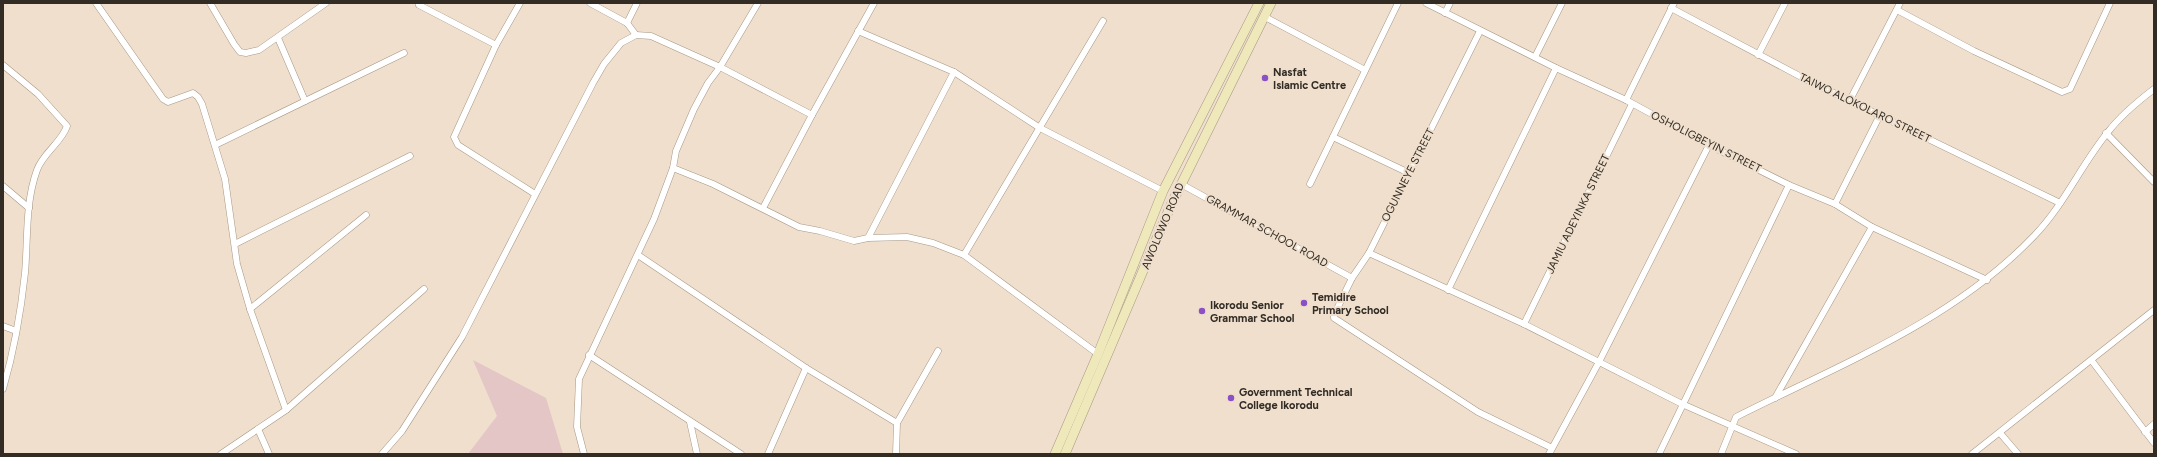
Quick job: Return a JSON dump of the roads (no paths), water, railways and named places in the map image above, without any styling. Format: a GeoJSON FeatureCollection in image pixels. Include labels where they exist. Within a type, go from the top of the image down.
{"type":"FeatureCollection","features":[{"type":"Feature","properties":{"kind":"main road","name":"AWOLOWO ROAD"},"geometry":{"type":"LineString","coordinates":[[1055,454],[1098,354],[1163,191],[1259,3]]}},
{"type":"Feature","properties":{"kind":"main road","name":"AWOLOWO ROAD"},"geometry":{"type":"LineString","coordinates":[[1065,454],[1181,184],[1271,3]]}},
{"type":"Feature","properties":{"kind":"main road"},"geometry":{"type":"LineString","coordinates":[[1084,385],[1094,389]]}},
{"type":"Feature","properties":{"kind":"street"},"geometry":{"type":"LineString","coordinates":[[96,3],[163,99],[168,102],[173,102],[193,93],[198,97],[206,114],[225,179],[237,264],[250,310],[286,410]]}},
{"type":"Feature","properties":{"kind":"street"},"geometry":{"type":"LineString","coordinates":[[210,3],[240,52],[253,53],[278,38],[326,3]]}},
{"type":"Feature","properties":{"kind":"street"},"geometry":{"type":"LineString","coordinates":[[520,3],[496,45],[455,132],[455,141],[535,194]]}},
{"type":"Feature","properties":{"kind":"street"},"geometry":{"type":"LineString","coordinates":[[590,3],[627,24],[636,35]]}},
{"type":"Feature","properties":{"kind":"street"},"geometry":{"type":"LineString","coordinates":[[627,24],[638,3]]}},
{"type":"Feature","properties":{"kind":"street"},"geometry":{"type":"LineString","coordinates":[[584,454],[577,427],[579,379],[589,355],[638,255],[673,168],[676,151],[694,109],[708,83],[720,67],[758,3]]}},
{"type":"Feature","properties":{"kind":"street"},"geometry":{"type":"LineString","coordinates":[[763,208],[874,3]]}},
{"type":"Feature","properties":{"kind":"street"},"geometry":{"type":"LineString","coordinates":[[1310,184],[1398,3]]}},
{"type":"Feature","properties":{"kind":"street","name":"OSHOLIGBEYIN STREET"},"geometry":{"type":"LineString","coordinates":[[1426,3],[1556,68],[1626,100],[1709,145],[1789,184],[1835,204],[1872,227],[1987,280]]}},
{"type":"Feature","properties":{"kind":"street"},"geometry":{"type":"LineString","coordinates":[[1445,13],[1450,3]]}},
{"type":"Feature","properties":{"kind":"street"},"geometry":{"type":"LineString","coordinates":[[1535,57],[1562,3]]}},
{"type":"Feature","properties":{"kind":"street"},"geometry":{"type":"LineString","coordinates":[[1758,55],[1784,3]]}},
{"type":"Feature","properties":{"kind":"street"},"geometry":{"type":"LineString","coordinates":[[1850,100],[1900,3]]}},
{"type":"Feature","properties":{"kind":"street"},"geometry":{"type":"LineString","coordinates":[[1897,10],[1974,51],[2062,92],[2070,89],[2110,3]]}},
{"type":"Feature","properties":{"kind":"street"},"geometry":{"type":"LineString","coordinates":[[419,5],[496,45]]}},
{"type":"Feature","properties":{"kind":"street"},"geometry":{"type":"LineString","coordinates":[[1626,100],[1673,6]]}},
{"type":"Feature","properties":{"kind":"street","name":"TAIWO ALOKOLARO STREET"},"geometry":{"type":"LineString","coordinates":[[1673,6],[1758,55],[2060,203]]}},
{"type":"Feature","properties":{"kind":"street"},"geometry":{"type":"LineString","coordinates":[[1264,17],[1365,70]]}},
{"type":"Feature","properties":{"kind":"street"},"geometry":{"type":"LineString","coordinates":[[964,255],[1103,21]]}},
{"type":"Feature","properties":{"kind":"street","name":"OGUNNEYE STREET"},"geometry":{"type":"LineString","coordinates":[[1480,30],[1369,253],[1352,278],[1334,315],[1334,318],[1478,412],[1550,451]]}},
{"type":"Feature","properties":{"kind":"street"},"geometry":{"type":"LineString","coordinates":[[858,31],[954,72],[1040,128],[1163,191]]}},
{"type":"Feature","properties":{"kind":"street"},"geometry":{"type":"LineString","coordinates":[[382,454],[402,431],[462,337],[535,194],[604,64],[621,43],[636,35],[651,36],[720,67],[812,115]]}},
{"type":"Feature","properties":{"kind":"street"},"geometry":{"type":"LineString","coordinates":[[278,38],[305,102]]}},
{"type":"Feature","properties":{"kind":"street"},"geometry":{"type":"LineString","coordinates":[[215,145],[404,53]]}},
{"type":"Feature","properties":{"kind":"street"},"geometry":{"type":"LineString","coordinates":[[3,65],[38,94],[68,126],[37,170],[29,208],[22,307],[3,389]]}},
{"type":"Feature","properties":{"kind":"street"},"geometry":{"type":"LineString","coordinates":[[1448,290],[1556,68]]}},
{"type":"Feature","properties":{"kind":"street"},"geometry":{"type":"LineString","coordinates":[[868,238],[954,72]]}},
{"type":"Feature","properties":{"kind":"street"},"geometry":{"type":"LineString","coordinates":[[1721,454],[1736,417],[1854,360],[1950,305],[1987,280],[2035,235],[2060,203],[2106,133],[2124,113],[2154,89]]}},
{"type":"Feature","properties":{"kind":"street","name":"JAMIU ADEYINKA STREET"},"geometry":{"type":"LineString","coordinates":[[1524,324],[1632,104]]}},
{"type":"Feature","properties":{"kind":"street"},"geometry":{"type":"LineString","coordinates":[[1835,204],[1880,114]]}},
{"type":"Feature","properties":{"kind":"street"},"geometry":{"type":"LineString","coordinates":[[2106,133],[2154,182]]}},
{"type":"Feature","properties":{"kind":"street"},"geometry":{"type":"LineString","coordinates":[[1333,137],[1409,173]]}},
{"type":"Feature","properties":{"kind":"street"},"geometry":{"type":"LineString","coordinates":[[1550,451],[1563,431],[1599,362],[1709,145]]}},
{"type":"Feature","properties":{"kind":"street"},"geometry":{"type":"LineString","coordinates":[[235,244],[410,156]]}},
{"type":"Feature","properties":{"kind":"street"},"geometry":{"type":"LineString","coordinates":[[673,168],[713,184],[798,227],[832,233],[845,239],[854,240],[868,238],[907,237],[933,243],[964,255],[1098,354]]}},
{"type":"Feature","properties":{"kind":"street","name":"GRAMMAR SCHOOL ROAD"},"geometry":{"type":"LineString","coordinates":[[1181,184],[1352,278]]}},
{"type":"Feature","properties":{"kind":"street"},"geometry":{"type":"LineString","coordinates":[[1659,454],[1789,184]]}},
{"type":"Feature","properties":{"kind":"street"},"geometry":{"type":"LineString","coordinates":[[3,186],[29,208]]}},
{"type":"Feature","properties":{"kind":"street"},"geometry":{"type":"LineString","coordinates":[[250,310],[366,216]]}},
{"type":"Feature","properties":{"kind":"street"},"geometry":{"type":"LineString","coordinates":[[1775,398],[1872,227]]}},
{"type":"Feature","properties":{"kind":"street"},"geometry":{"type":"LineString","coordinates":[[1369,253],[1524,324],[1682,404],[1792,453]]}},
{"type":"Feature","properties":{"kind":"street"},"geometry":{"type":"LineString","coordinates":[[638,255],[806,368],[897,423]]}},
{"type":"Feature","properties":{"kind":"street"},"geometry":{"type":"LineString","coordinates":[[221,454],[286,410],[424,288]]}},
{"type":"Feature","properties":{"kind":"street"},"geometry":{"type":"LineString","coordinates":[[1972,454],[2092,361],[2154,310]]}},
{"type":"Feature","properties":{"kind":"street"},"geometry":{"type":"LineString","coordinates":[[3,326],[16,331]]}},
{"type":"Feature","properties":{"kind":"street"},"geometry":{"type":"LineString","coordinates":[[896,454],[897,423],[938,351]]}},
{"type":"Feature","properties":{"kind":"street"},"geometry":{"type":"LineString","coordinates":[[589,355],[741,454]]}},
{"type":"Feature","properties":{"kind":"street"},"geometry":{"type":"LineString","coordinates":[[2092,361],[2154,443]]}},
{"type":"Feature","properties":{"kind":"street"},"geometry":{"type":"LineString","coordinates":[[768,454],[806,368]]}},
{"type":"Feature","properties":{"kind":"street"},"geometry":{"type":"LineString","coordinates":[[690,422],[697,454]]}},
{"type":"Feature","properties":{"kind":"street"},"geometry":{"type":"LineString","coordinates":[[2145,432],[2154,424]]}},
{"type":"Feature","properties":{"kind":"street"},"geometry":{"type":"LineString","coordinates":[[258,429],[269,454]]}},
{"type":"Feature","properties":{"kind":"street"},"geometry":{"type":"LineString","coordinates":[[2000,433],[2018,454]]}},
{"type":"Feature","properties":{"kind":"place","name":"Nasfat Islamic Centre"},"geometry":{"type":"Point","coordinates":[1265,78]}},
{"type":"Feature","properties":{"kind":"place","name":"Temidire Primary School"},"geometry":{"type":"Point","coordinates":[1304,303]}},
{"type":"Feature","properties":{"kind":"place","name":"Ikorodu Senior Grammar School"},"geometry":{"type":"Point","coordinates":[1202,311]}},
{"type":"Feature","properties":{"kind":"place","name":"Government Technical College Ikorodu"},"geometry":{"type":"Point","coordinates":[1231,398]}}]}
